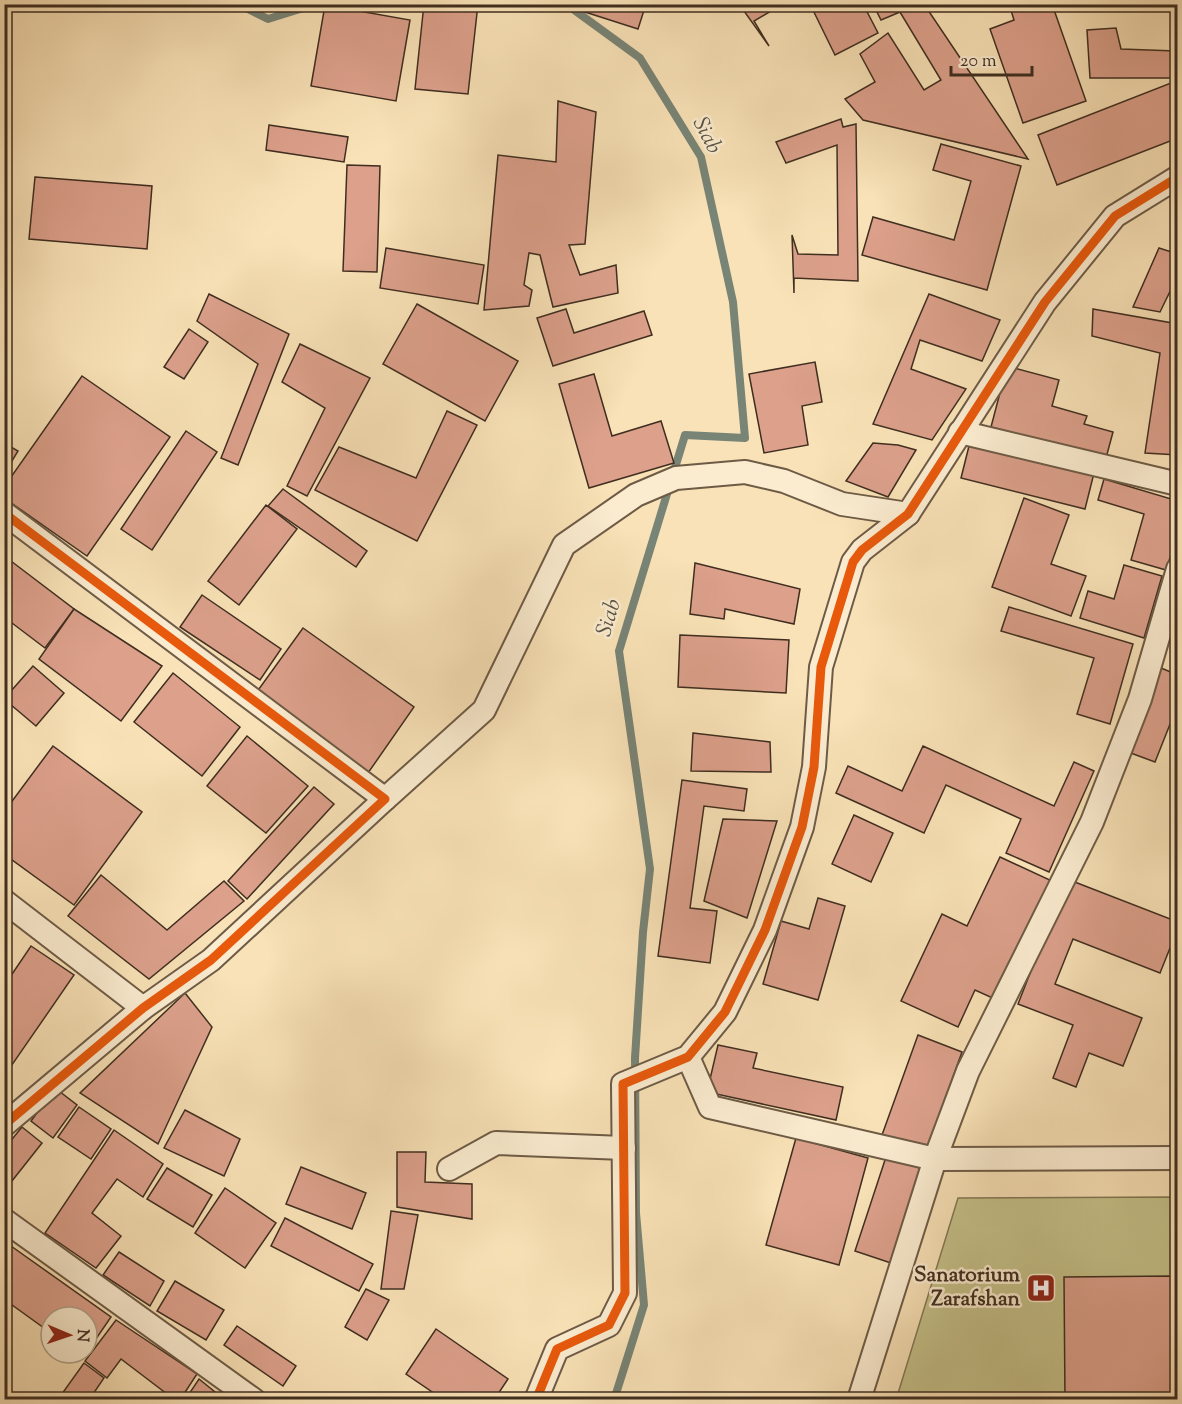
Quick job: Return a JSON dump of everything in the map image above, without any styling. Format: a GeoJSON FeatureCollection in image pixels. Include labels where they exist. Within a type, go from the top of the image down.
{"type":"FeatureCollection","features":[{"type":"Feature","properties":{"kind":"street"},"geometry":{"type":"LineString","coordinates":[[536,1400],[557,1348],[609,1325],[625,1293],[623,1084],[688,1058],[725,1012],[765,930],[802,827],[814,767],[821,667],[853,562],[862,550],[908,514],[1045,302],[1115,216],[1178,177]]}},
{"type":"Feature","properties":{"kind":"street"},"geometry":{"type":"LineString","coordinates":[[960,432],[1178,484]]}},
{"type":"Feature","properties":{"kind":"street"},"geometry":{"type":"LineString","coordinates":[[4,1125],[143,1008],[211,960],[484,710],[564,545],[636,495],[676,478],[745,472],[784,481],[842,504],[908,514]]}},
{"type":"Feature","properties":{"kind":"street"},"geometry":{"type":"LineString","coordinates":[[4,513],[385,799]]}},
{"type":"Feature","properties":{"kind":"street"},"geometry":{"type":"LineString","coordinates":[[859,1400],[935,1159],[968,1071],[1092,822],[1140,699],[1178,569]]}},
{"type":"Feature","properties":{"kind":"street"},"geometry":{"type":"LineString","coordinates":[[4,901],[143,1008]]}},
{"type":"Feature","properties":{"kind":"street"},"geometry":{"type":"LineString","coordinates":[[688,1058],[710,1107],[935,1159],[1178,1158]]}},
{"type":"Feature","properties":{"kind":"street"},"geometry":{"type":"LineString","coordinates":[[449,1169],[496,1143],[624,1148]]}},
{"type":"Feature","properties":{"kind":"street"},"geometry":{"type":"LineString","coordinates":[[4,1220],[254,1400]]}},
{"type":"Feature","properties":{"kind":"shaded area","name":"Sanatorium Zarafshan"},"geometry":{"type":"Polygon","coordinates":[[[1177,1197],[1177,1399],[896,1400],[958,1198],[1177,1197]]]}},
{"type":"Feature","properties":{"kind":"building"},"geometry":{"type":"Polygon","coordinates":[[[424,4],[478,4],[468,94],[415,89],[424,4]]]}},
{"type":"Feature","properties":{"kind":"building"},"geometry":{"type":"Polygon","coordinates":[[[560,4],[646,4],[638,29],[560,4]]]}},
{"type":"Feature","properties":{"kind":"building"},"geometry":{"type":"Polygon","coordinates":[[[739,4],[783,4],[754,21],[769,46],[739,4]]]}},
{"type":"Feature","properties":{"kind":"building"},"geometry":{"type":"Polygon","coordinates":[[[810,4],[863,4],[878,33],[835,55],[810,4]]]}},
{"type":"Feature","properties":{"kind":"building"},"geometry":{"type":"Polygon","coordinates":[[[873,4],[924,4],[1028,159],[863,120],[845,99],[875,82],[860,54],[888,33],[924,90],[941,80],[900,12],[881,20],[873,4]]]}},
{"type":"Feature","properties":{"kind":"building"},"geometry":{"type":"Polygon","coordinates":[[[1009,4],[1052,4],[1086,101],[1023,123],[990,29],[1014,20],[1009,4]]]}},
{"type":"Feature","properties":{"kind":"building"},"geometry":{"type":"Polygon","coordinates":[[[325,5],[410,20],[396,101],[311,86],[325,5]]]}},
{"type":"Feature","properties":{"kind":"building"},"geometry":{"type":"Polygon","coordinates":[[[1116,28],[1121,49],[1176,51],[1178,37],[1178,78],[1090,78],[1087,30],[1116,28]]]}},
{"type":"Feature","properties":{"kind":"building"},"geometry":{"type":"Polygon","coordinates":[[[1176,81],[1178,138],[1057,185],[1038,135],[1176,81]]]}},
{"type":"Feature","properties":{"kind":"building"},"geometry":{"type":"Polygon","coordinates":[[[558,101],[596,112],[585,244],[569,245],[580,275],[616,265],[618,293],[553,307],[540,255],[529,253],[524,285],[532,290],[529,306],[484,310],[498,155],[556,162],[558,101]]]}},
{"type":"Feature","properties":{"kind":"building"},"geometry":{"type":"Polygon","coordinates":[[[841,119],[843,127],[856,124],[858,281],[794,278],[794,293],[792,235],[798,254],[838,255],[837,145],[786,163],[776,142],[841,119]]]}},
{"type":"Feature","properties":{"kind":"building"},"geometry":{"type":"Polygon","coordinates":[[[269,125],[348,137],[344,162],[266,150],[269,125]]]}},
{"type":"Feature","properties":{"kind":"building"},"geometry":{"type":"Polygon","coordinates":[[[941,144],[1021,166],[987,290],[862,255],[873,217],[954,240],[971,181],[933,170],[941,144]]]}},
{"type":"Feature","properties":{"kind":"building"},"geometry":{"type":"Polygon","coordinates":[[[347,165],[380,166],[377,272],[343,271],[347,165]]]}},
{"type":"Feature","properties":{"kind":"building"},"geometry":{"type":"Polygon","coordinates":[[[35,177],[152,186],[147,249],[29,239],[35,177]]]}},
{"type":"Feature","properties":{"kind":"building"},"geometry":{"type":"Polygon","coordinates":[[[386,248],[484,265],[478,304],[380,288],[386,248]]]}},
{"type":"Feature","properties":{"kind":"building"},"geometry":{"type":"Polygon","coordinates":[[[1159,248],[1178,254],[1178,275],[1160,312],[1133,307],[1159,248]]]}},
{"type":"Feature","properties":{"kind":"building"},"geometry":{"type":"Polygon","coordinates":[[[209,294],[289,334],[238,465],[221,458],[258,364],[197,321],[209,294]]]}},
{"type":"Feature","properties":{"kind":"building"},"geometry":{"type":"Polygon","coordinates":[[[929,294],[1000,320],[982,361],[920,340],[911,369],[966,389],[932,440],[873,424],[929,294]]]}},
{"type":"Feature","properties":{"kind":"building"},"geometry":{"type":"Polygon","coordinates":[[[417,304],[518,361],[485,421],[383,364],[417,304]]]}},
{"type":"Feature","properties":{"kind":"building"},"geometry":{"type":"Polygon","coordinates":[[[566,309],[574,333],[644,311],[652,335],[553,366],[537,318],[566,309]]]}},
{"type":"Feature","properties":{"kind":"building"},"geometry":{"type":"Polygon","coordinates":[[[1093,309],[1178,324],[1178,455],[1145,453],[1160,353],[1092,336],[1093,309]]]}},
{"type":"Feature","properties":{"kind":"building"},"geometry":{"type":"Polygon","coordinates":[[[189,329],[208,342],[184,379],[164,367],[189,329]]]}},
{"type":"Feature","properties":{"kind":"building"},"geometry":{"type":"Polygon","coordinates":[[[300,344],[370,378],[307,496],[287,486],[325,408],[282,382],[300,344]]]}},
{"type":"Feature","properties":{"kind":"building"},"geometry":{"type":"Polygon","coordinates":[[[815,362],[822,402],[802,406],[808,445],[764,453],[749,374],[815,362]]]}},
{"type":"Feature","properties":{"kind":"building"},"geometry":{"type":"Polygon","coordinates":[[[1007,366],[1059,380],[1052,406],[1087,416],[1084,424],[1113,432],[1106,458],[991,427],[1007,366]]]}},
{"type":"Feature","properties":{"kind":"building"},"geometry":{"type":"Polygon","coordinates":[[[594,374],[612,436],[661,421],[674,463],[589,488],[559,384],[594,374]]]}},
{"type":"Feature","properties":{"kind":"building"},"geometry":{"type":"Polygon","coordinates":[[[82,376],[170,437],[87,556],[4,498],[4,487],[82,376]]]}},
{"type":"Feature","properties":{"kind":"building"},"geometry":{"type":"Polygon","coordinates":[[[447,411],[477,425],[417,541],[315,490],[339,447],[416,478],[447,411]]]}},
{"type":"Feature","properties":{"kind":"building"},"geometry":{"type":"Polygon","coordinates":[[[186,431],[217,452],[152,550],[121,529],[186,431]]]}},
{"type":"Feature","properties":{"kind":"building"},"geometry":{"type":"Polygon","coordinates":[[[970,442],[1094,473],[1085,509],[961,478],[970,442]]]}},
{"type":"Feature","properties":{"kind":"building"},"geometry":{"type":"Polygon","coordinates":[[[4,443],[18,451],[4,474],[4,443]]]}},
{"type":"Feature","properties":{"kind":"building"},"geometry":{"type":"Polygon","coordinates":[[[873,443],[898,445],[916,450],[888,497],[846,481],[873,443]]]}},
{"type":"Feature","properties":{"kind":"building"},"geometry":{"type":"Polygon","coordinates":[[[1104,479],[1178,501],[1178,533],[1166,570],[1131,560],[1144,514],[1098,500],[1104,479]]]}},
{"type":"Feature","properties":{"kind":"building"},"geometry":{"type":"Polygon","coordinates":[[[283,489],[367,551],[356,567],[268,506],[283,489]]]}},
{"type":"Feature","properties":{"kind":"building"},"geometry":{"type":"Polygon","coordinates":[[[1024,498],[1069,515],[1051,564],[1086,576],[1071,616],[992,587],[1024,498]]]}},
{"type":"Feature","properties":{"kind":"building"},"geometry":{"type":"Polygon","coordinates":[[[266,505],[297,529],[239,605],[208,581],[266,505]]]}},
{"type":"Feature","properties":{"kind":"building"},"geometry":{"type":"Polygon","coordinates":[[[7,558],[74,609],[45,648],[4,617],[4,562],[7,558]]]}},
{"type":"Feature","properties":{"kind":"building"},"geometry":{"type":"Polygon","coordinates":[[[695,563],[800,589],[794,624],[725,609],[724,619],[690,614],[695,563]]]}},
{"type":"Feature","properties":{"kind":"building"},"geometry":{"type":"Polygon","coordinates":[[[1124,565],[1162,576],[1144,638],[1080,618],[1088,591],[1114,599],[1124,565]]]}},
{"type":"Feature","properties":{"kind":"building"},"geometry":{"type":"Polygon","coordinates":[[[202,595],[281,649],[260,680],[180,627],[202,595]]]}},
{"type":"Feature","properties":{"kind":"building"},"geometry":{"type":"Polygon","coordinates":[[[1009,607],[1133,644],[1110,724],[1077,714],[1094,658],[1001,631],[1009,607]]]}},
{"type":"Feature","properties":{"kind":"building"},"geometry":{"type":"Polygon","coordinates":[[[74,609],[162,666],[121,721],[39,659],[74,609]]]}},
{"type":"Feature","properties":{"kind":"building"},"geometry":{"type":"Polygon","coordinates":[[[303,628],[414,707],[368,773],[256,693],[303,628]]]}},
{"type":"Feature","properties":{"kind":"building"},"geometry":{"type":"Polygon","coordinates":[[[680,635],[789,640],[786,693],[678,687],[680,635]]]}},
{"type":"Feature","properties":{"kind":"building"},"geometry":{"type":"Polygon","coordinates":[[[33,666],[64,693],[36,726],[4,699],[33,666]]]}},
{"type":"Feature","properties":{"kind":"building"},"geometry":{"type":"Polygon","coordinates":[[[1161,668],[1178,675],[1178,704],[1155,762],[1128,752],[1161,668]]]}},
{"type":"Feature","properties":{"kind":"building"},"geometry":{"type":"Polygon","coordinates":[[[173,673],[240,727],[202,776],[134,722],[173,673]]]}},
{"type":"Feature","properties":{"kind":"building"},"geometry":{"type":"Polygon","coordinates":[[[693,733],[770,742],[771,772],[691,771],[693,733]]]}},
{"type":"Feature","properties":{"kind":"building"},"geometry":{"type":"Polygon","coordinates":[[[247,736],[308,786],[266,833],[207,786],[247,736]]]}},
{"type":"Feature","properties":{"kind":"building"},"geometry":{"type":"Polygon","coordinates":[[[53,746],[142,812],[74,905],[4,854],[4,812],[53,746]]]}},
{"type":"Feature","properties":{"kind":"building"},"geometry":{"type":"Polygon","coordinates":[[[923,746],[1054,806],[1074,762],[1094,771],[1049,872],[1006,853],[1021,819],[946,785],[924,833],[836,793],[848,766],[902,791],[923,746]]]}},
{"type":"Feature","properties":{"kind":"building"},"geometry":{"type":"Polygon","coordinates":[[[682,780],[747,789],[744,811],[704,806],[690,908],[717,911],[710,963],[658,956],[682,780]]]}},
{"type":"Feature","properties":{"kind":"building"},"geometry":{"type":"Polygon","coordinates":[[[314,787],[334,804],[247,899],[228,881],[314,787]]]}},
{"type":"Feature","properties":{"kind":"building"},"geometry":{"type":"Polygon","coordinates":[[[854,815],[893,833],[871,882],[832,864],[854,815]]]}},
{"type":"Feature","properties":{"kind":"building"},"geometry":{"type":"Polygon","coordinates":[[[723,819],[777,821],[747,918],[704,901],[723,819]]]}},
{"type":"Feature","properties":{"kind":"building"},"geometry":{"type":"Polygon","coordinates":[[[1000,857],[1052,881],[997,1000],[975,990],[958,1027],[901,1001],[942,914],[967,926],[1000,857]]]}},
{"type":"Feature","properties":{"kind":"building"},"geometry":{"type":"Polygon","coordinates":[[[101,875],[167,930],[224,881],[244,901],[149,979],[68,916],[101,875]]]}},
{"type":"Feature","properties":{"kind":"building"},"geometry":{"type":"Polygon","coordinates":[[[1067,879],[1178,922],[1178,928],[1160,973],[1073,939],[1055,984],[1142,1018],[1123,1066],[1089,1053],[1076,1087],[1053,1078],[1073,1025],[1018,1004],[1067,879]]]}},
{"type":"Feature","properties":{"kind":"building"},"geometry":{"type":"Polygon","coordinates":[[[818,898],[845,906],[818,1000],[763,984],[781,921],[809,929],[818,898]]]}},
{"type":"Feature","properties":{"kind":"building"},"geometry":{"type":"Polygon","coordinates":[[[31,946],[74,975],[5,1075],[4,986],[31,946]]]}},
{"type":"Feature","properties":{"kind":"building"},"geometry":{"type":"Polygon","coordinates":[[[185,993],[212,1027],[158,1144],[80,1093],[185,993]]]}},
{"type":"Feature","properties":{"kind":"building"},"geometry":{"type":"Polygon","coordinates":[[[918,1035],[962,1052],[926,1151],[882,1135],[918,1035]]]}},
{"type":"Feature","properties":{"kind":"building"},"geometry":{"type":"Polygon","coordinates":[[[718,1045],[757,1053],[753,1068],[843,1087],[836,1120],[707,1092],[718,1045]]]}},
{"type":"Feature","properties":{"kind":"building"},"geometry":{"type":"Polygon","coordinates":[[[55,1088],[77,1105],[53,1138],[31,1121],[55,1088]]]}},
{"type":"Feature","properties":{"kind":"building"},"geometry":{"type":"Polygon","coordinates":[[[79,1107],[111,1129],[91,1159],[58,1137],[79,1107]]]}},
{"type":"Feature","properties":{"kind":"building"},"geometry":{"type":"Polygon","coordinates":[[[185,1110],[240,1139],[224,1176],[164,1148],[185,1110]]]}},
{"type":"Feature","properties":{"kind":"building"},"geometry":{"type":"Polygon","coordinates":[[[22,1127],[42,1143],[4,1191],[4,1149],[22,1127]]]}},
{"type":"Feature","properties":{"kind":"building"},"geometry":{"type":"Polygon","coordinates":[[[114,1130],[163,1164],[143,1197],[117,1179],[92,1213],[121,1236],[96,1268],[45,1233],[114,1130]]]}},
{"type":"Feature","properties":{"kind":"building"},"geometry":{"type":"Polygon","coordinates":[[[796,1138],[868,1158],[839,1265],[766,1245],[796,1138]]]}},
{"type":"Feature","properties":{"kind":"building"},"geometry":{"type":"Polygon","coordinates":[[[397,1152],[426,1152],[425,1182],[472,1184],[472,1219],[397,1207],[397,1152]]]}},
{"type":"Feature","properties":{"kind":"building"},"geometry":{"type":"Polygon","coordinates":[[[886,1157],[926,1170],[894,1264],[855,1251],[886,1157]]]}},
{"type":"Feature","properties":{"kind":"building"},"geometry":{"type":"Polygon","coordinates":[[[301,1167],[366,1193],[352,1229],[286,1204],[301,1167]]]}},
{"type":"Feature","properties":{"kind":"building"},"geometry":{"type":"Polygon","coordinates":[[[167,1168],[212,1195],[193,1227],[147,1199],[167,1168]]]}},
{"type":"Feature","properties":{"kind":"building"},"geometry":{"type":"Polygon","coordinates":[[[225,1188],[276,1223],[245,1268],[195,1233],[225,1188]]]}},
{"type":"Feature","properties":{"kind":"building"},"geometry":{"type":"Polygon","coordinates":[[[391,1211],[418,1215],[404,1289],[381,1289],[391,1211]]]}},
{"type":"Feature","properties":{"kind":"building"},"geometry":{"type":"Polygon","coordinates":[[[285,1218],[373,1264],[359,1291],[271,1246],[285,1218]]]}},
{"type":"Feature","properties":{"kind":"building"},"geometry":{"type":"Polygon","coordinates":[[[11,1246],[94,1305],[39,1305],[39,1324],[12,1305],[4,1315],[4,1255],[11,1246]]]}},
{"type":"Feature","properties":{"kind":"building"},"geometry":{"type":"Polygon","coordinates":[[[119,1252],[164,1281],[150,1306],[103,1275],[119,1252]]]}},
{"type":"Feature","properties":{"kind":"building"},"geometry":{"type":"Polygon","coordinates":[[[1173,1276],[1173,1400],[1065,1400],[1064,1277],[1173,1276]]]}},
{"type":"Feature","properties":{"kind":"building"},"geometry":{"type":"Polygon","coordinates":[[[175,1281],[224,1310],[206,1340],[157,1311],[175,1281]]]}},
{"type":"Feature","properties":{"kind":"building"},"geometry":{"type":"Polygon","coordinates":[[[366,1289],[389,1300],[367,1340],[345,1327],[366,1289]]]}},
{"type":"Feature","properties":{"kind":"building"},"geometry":{"type":"Polygon","coordinates":[[[99,1308],[111,1317],[99,1334],[99,1308]]]}},
{"type":"Feature","properties":{"kind":"building"},"geometry":{"type":"Polygon","coordinates":[[[116,1320],[197,1374],[180,1400],[175,1400],[121,1359],[107,1378],[90,1365],[99,1365],[99,1342],[116,1320]]]}},
{"type":"Feature","properties":{"kind":"building"},"geometry":{"type":"Polygon","coordinates":[[[237,1326],[296,1366],[283,1386],[224,1345],[237,1326]]]}},
{"type":"Feature","properties":{"kind":"building"},"geometry":{"type":"Polygon","coordinates":[[[436,1329],[508,1379],[494,1400],[444,1400],[406,1374],[436,1329]]]}},
{"type":"Feature","properties":{"kind":"building"},"geometry":{"type":"Polygon","coordinates":[[[83,1365],[87,1365],[104,1378],[89,1400],[61,1400],[59,1398],[83,1365]]]}},
{"type":"Feature","properties":{"kind":"building"},"geometry":{"type":"Polygon","coordinates":[[[199,1379],[225,1400],[185,1400],[199,1379]]]}},
{"type":"Feature","properties":{"kind":"waterway","name":"Siab"},"geometry":{"type":"LineString","coordinates":[[238,4],[268,19],[316,4]]}},
{"type":"Feature","properties":{"kind":"waterway","name":"Siab"},"geometry":{"type":"LineString","coordinates":[[566,4],[640,58],[701,157],[733,302],[745,438],[685,435],[619,651],[650,869],[643,932],[635,1058],[636,1213],[644,1305],[614,1400]]}},
{"type":"Feature","properties":{"kind":"cycle path"},"geometry":{"type":"LineString","coordinates":[[536,1400],[557,1349],[609,1325],[625,1293],[623,1084],[688,1057],[725,1012],[765,930],[802,827],[814,767],[821,667],[853,562],[862,550],[908,514],[1045,302],[1115,216],[1178,177]]}},
{"type":"Feature","properties":{"kind":"cycle path"},"geometry":{"type":"LineString","coordinates":[[4,513],[385,799],[211,960],[143,1008],[4,1125]]}},
{"type":"Feature","properties":{"kind":"place","name":"Sanatorium Zarafshan"},"geometry":{"type":"Point","coordinates":[1041,1288]}}]}
